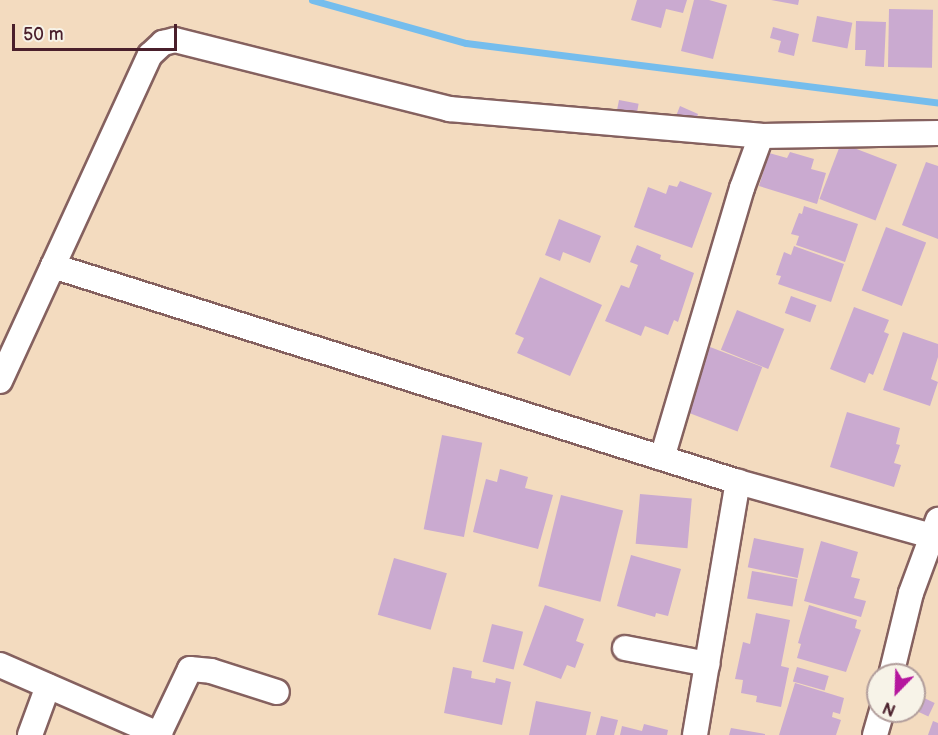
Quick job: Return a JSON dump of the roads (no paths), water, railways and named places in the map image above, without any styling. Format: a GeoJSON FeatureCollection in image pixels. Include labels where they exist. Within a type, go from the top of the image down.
{"type":"FeatureCollection","features":[{"type":"Feature","properties":{"kind":"street"},"geometry":{"type":"LineString","coordinates":[[0,381],[150,55],[163,42],[175,39],[449,110],[761,136],[938,133]]}},
{"type":"Feature","properties":{"kind":"street"},"geometry":{"type":"LineString","coordinates":[[662,458],[739,200],[761,136]]}},
{"type":"Feature","properties":{"kind":"street"},"geometry":{"type":"LineString","coordinates":[[53,266],[738,482],[936,531],[911,593],[894,663]]}},
{"type":"Feature","properties":{"kind":"street"},"geometry":{"type":"LineString","coordinates":[[695,735],[738,482]]}},
{"type":"Feature","properties":{"kind":"street"},"geometry":{"type":"LineString","coordinates":[[625,648],[707,664]]}},
{"type":"Feature","properties":{"kind":"street"},"geometry":{"type":"LineString","coordinates":[[0,665],[160,735],[190,669],[211,671],[277,692]]}},
{"type":"Feature","properties":{"kind":"street"},"geometry":{"type":"LineString","coordinates":[[30,735],[48,686]]}},
{"type":"Feature","properties":{"kind":"waterway"},"geometry":{"type":"LineString","coordinates":[[312,0],[466,43],[938,103]]}}]}
